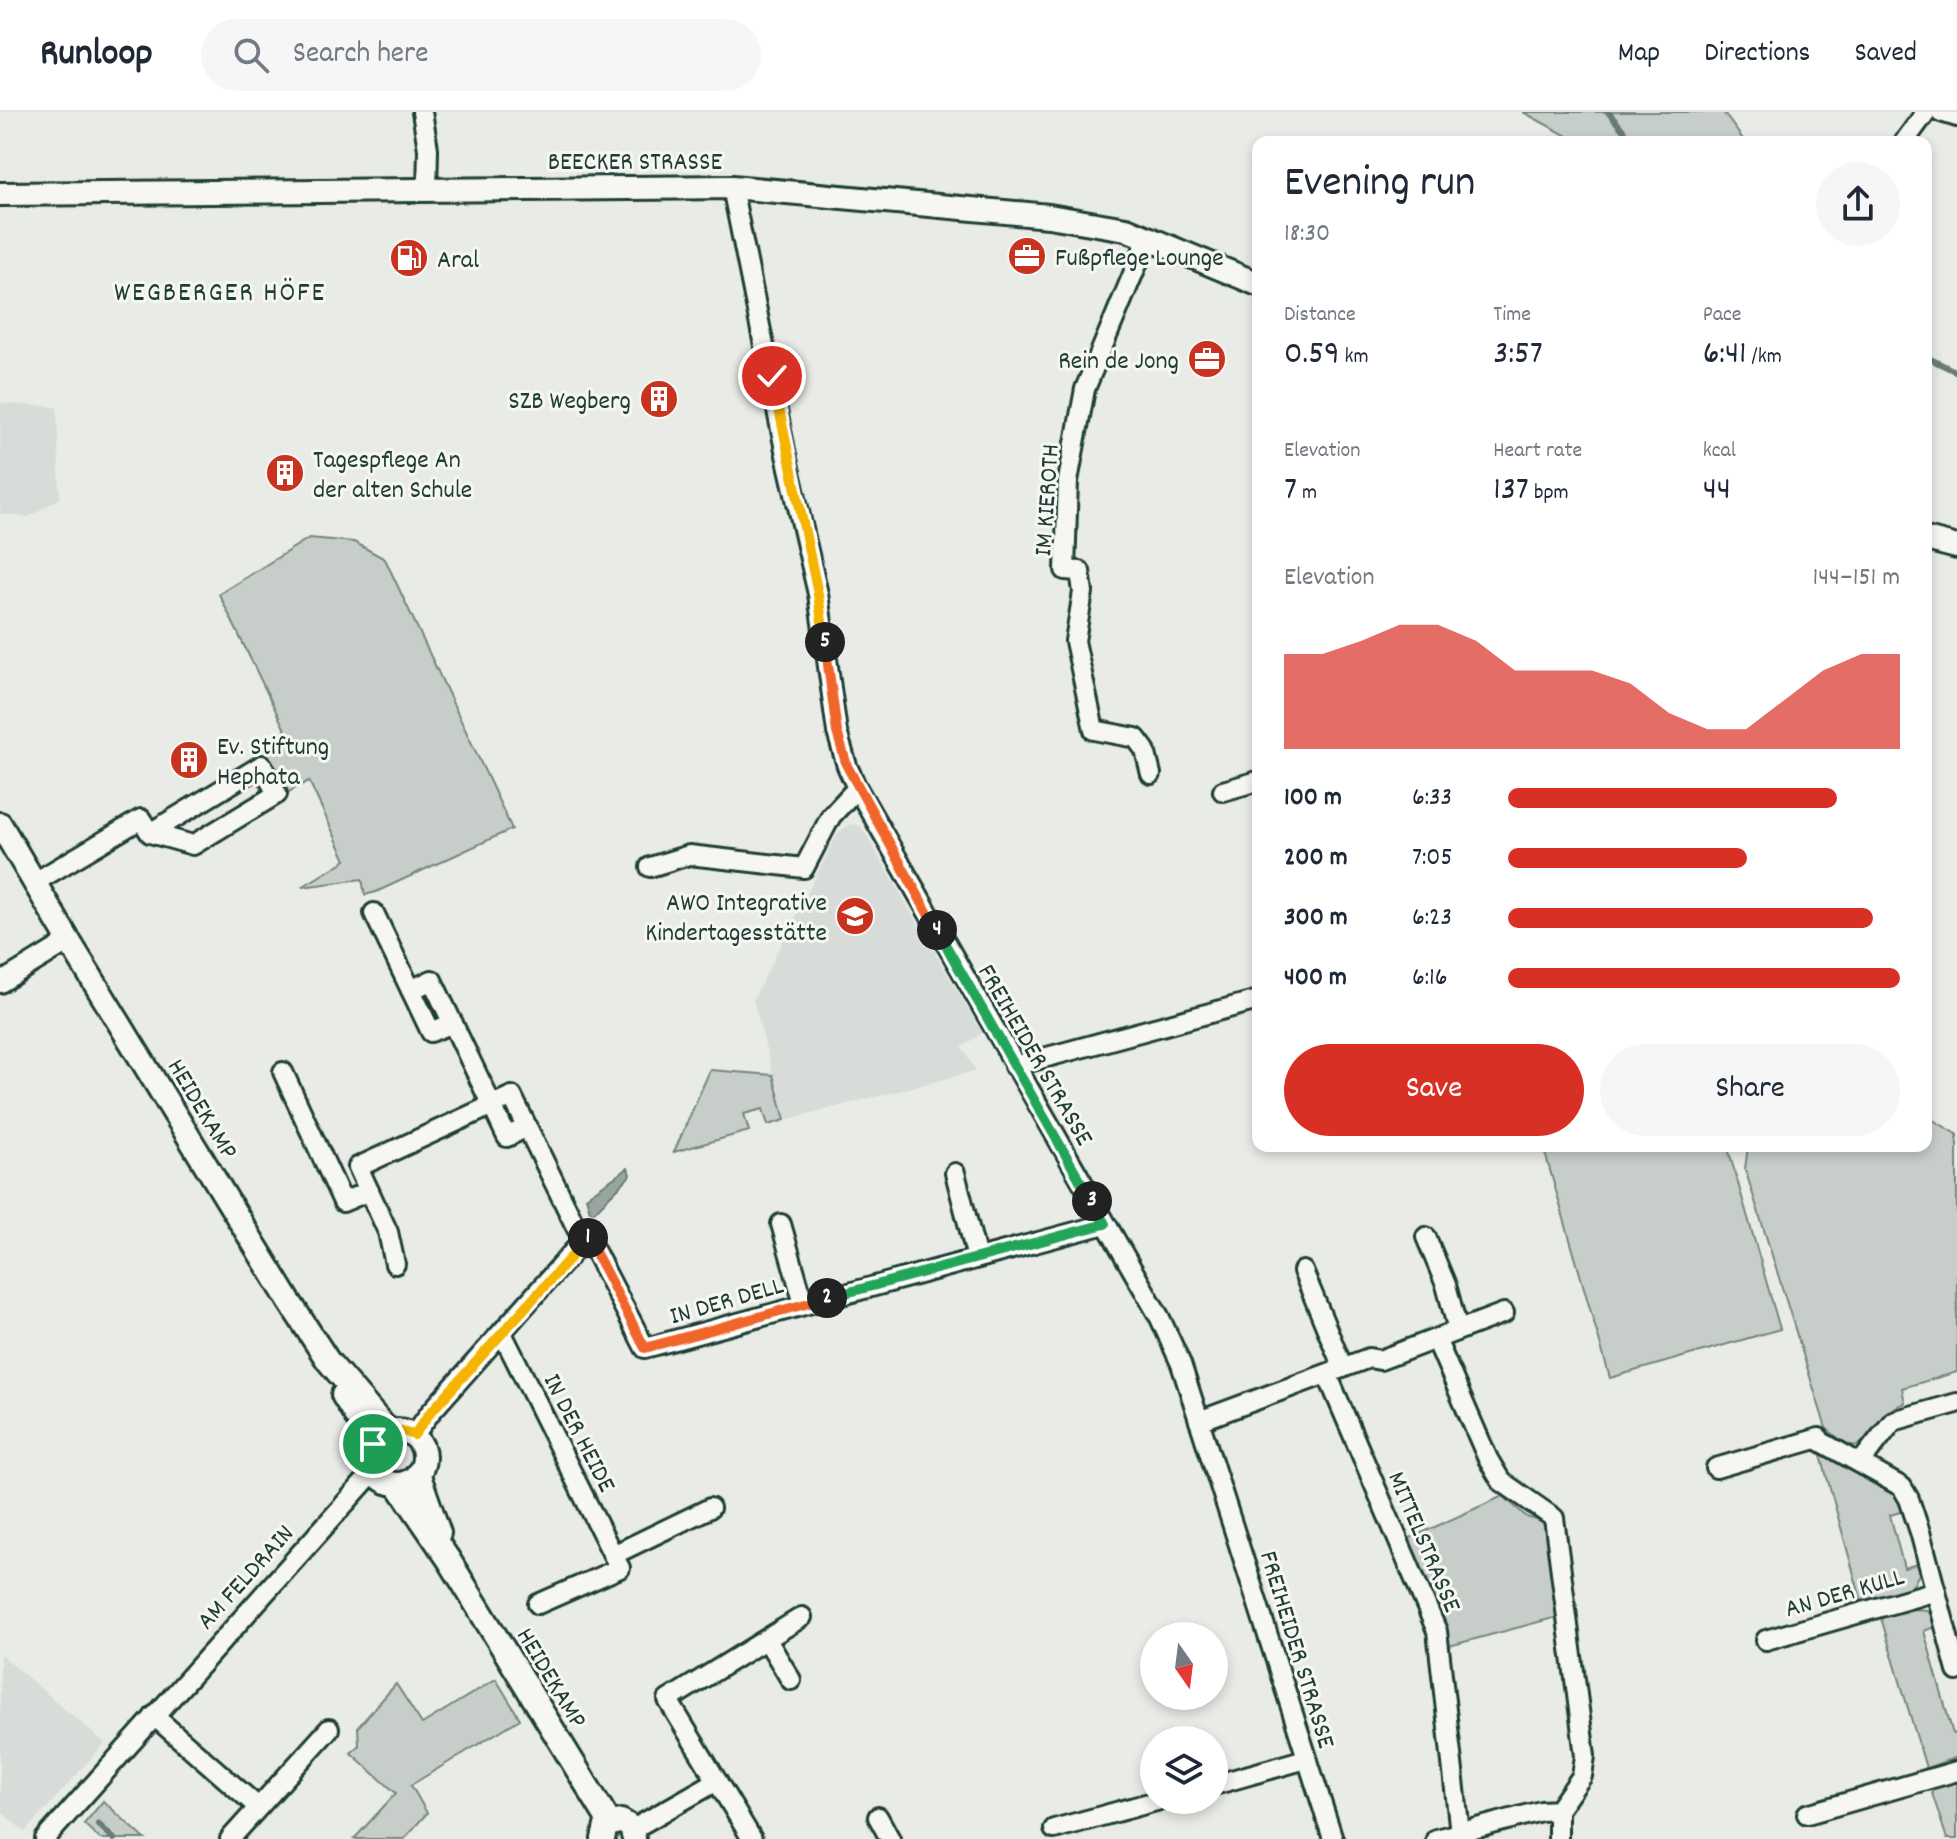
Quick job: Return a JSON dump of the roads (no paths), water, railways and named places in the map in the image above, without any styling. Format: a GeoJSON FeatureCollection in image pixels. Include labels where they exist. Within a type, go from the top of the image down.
{"type":"FeatureCollection","features":[{"type":"Feature","properties":{"kind":"street"},"geometry":{"type":"LineString","coordinates":[[422,112],[428,149],[427,190]]}},
{"type":"Feature","properties":{"kind":"street"},"geometry":{"type":"LineString","coordinates":[[1908,136],[1926,112]]}},
{"type":"Feature","properties":{"kind":"street"},"geometry":{"type":"LineString","coordinates":[[1941,112],[1957,117]]}},
{"type":"Feature","properties":{"kind":"street","name":"BEECKER STRASSE"},"geometry":{"type":"LineString","coordinates":[[0,194],[732,187],[1049,216],[1126,229],[1252,281]]}},
{"type":"Feature","properties":{"kind":"street","name":"FREIHEIDER STRASSE"},"geometry":{"type":"LineString","coordinates":[[732,187],[786,455],[818,594],[837,732],[847,766],[1014,1066],[1160,1318],[1181,1364],[1333,1839]]}},
{"type":"Feature","properties":{"kind":"street","name":"IM KIEROTH"},"geometry":{"type":"LineString","coordinates":[[1148,238],[1085,389],[1068,481],[1065,570],[1080,571],[1083,592],[1075,641],[1094,730],[1136,738],[1145,750],[1151,774]]}},
{"type":"Feature","properties":{"kind":"street"},"geometry":{"type":"LineString","coordinates":[[1932,541],[1957,547]]}},
{"type":"Feature","properties":{"kind":"street"},"geometry":{"type":"LineString","coordinates":[[35,882],[141,819],[150,833],[193,845],[277,794],[262,765],[150,833]]}},
{"type":"Feature","properties":{"kind":"street"},"geometry":{"type":"LineString","coordinates":[[1223,791],[1252,783]]}},
{"type":"Feature","properties":{"kind":"street"},"geometry":{"type":"LineString","coordinates":[[650,867],[689,855],[804,868],[831,816],[857,788]]}},
{"type":"Feature","properties":{"kind":"street","name":"HEIDEKAMP"},"geometry":{"type":"LineString","coordinates":[[0,824],[328,1361],[381,1438]]}},
{"type":"Feature","properties":{"kind":"street"},"geometry":{"type":"LineString","coordinates":[[374,913],[411,990],[432,980],[491,1105]]}},
{"type":"Feature","properties":{"kind":"street"},"geometry":{"type":"LineString","coordinates":[[0,983],[69,941]]}},
{"type":"Feature","properties":{"kind":"street"},"geometry":{"type":"LineString","coordinates":[[1014,1066],[1252,1002]]}},
{"type":"Feature","properties":{"kind":"street"},"geometry":{"type":"LineString","coordinates":[[283,1072],[343,1202],[369,1191]]}},
{"type":"Feature","properties":{"kind":"street"},"geometry":{"type":"LineString","coordinates":[[332,1177],[512,1096],[577,1229],[587,1236],[414,1435],[400,1430],[381,1438],[370,1457],[374,1471]]}},
{"type":"Feature","properties":{"kind":"street"},"geometry":{"type":"LineString","coordinates":[[358,1167],[388,1232],[395,1264]]}},
{"type":"Feature","properties":{"kind":"street"},"geometry":{"type":"LineString","coordinates":[[955,1173],[977,1258]]}},
{"type":"Feature","properties":{"kind":"street","name":"IN DER DELL"},"geometry":{"type":"LineString","coordinates":[[781,1224],[804,1304]]}},
{"type":"Feature","properties":{"kind":"street","name":"IN DER DELL"},"geometry":{"type":"LineString","coordinates":[[587,1236],[645,1348],[1105,1224]]}},
{"type":"Feature","properties":{"kind":"street"},"geometry":{"type":"LineString","coordinates":[[1426,1237],[1446,1285],[1458,1330]]}},
{"type":"Feature","properties":{"kind":"street","name":"MITTELSTRASSE"},"geometry":{"type":"LineString","coordinates":[[1303,1271],[1335,1371],[1437,1631],[1460,1833]]}},
{"type":"Feature","properties":{"kind":"street"},"geometry":{"type":"LineString","coordinates":[[1199,1421],[1369,1358],[1380,1360],[1504,1313]]}},
{"type":"Feature","properties":{"kind":"street","name":"IN DER HEIDE"},"geometry":{"type":"LineString","coordinates":[[502,1333],[613,1555]]}},
{"type":"Feature","properties":{"kind":"street"},"geometry":{"type":"LineString","coordinates":[[1436,1339],[1488,1459],[1501,1481],[1554,1518],[1585,1756],[1582,1776],[1558,1810],[1558,1839]]}},
{"type":"Feature","properties":{"kind":"street"},"geometry":{"type":"LineString","coordinates":[[1861,1462],[1893,1421],[1957,1403]]}},
{"type":"Feature","properties":{"kind":"street","name":"HEIDEKAMP"},"geometry":{"type":"LineString","coordinates":[[414,1435],[423,1450],[422,1466],[418,1473],[449,1560]]}},
{"type":"Feature","properties":{"kind":"street","name":"AN DER KULL"},"geometry":{"type":"LineString","coordinates":[[1716,1468],[1819,1438],[1902,1487],[1909,1499],[1957,1671]]}},
{"type":"Feature","properties":{"kind":"street","name":"HEIDEKAMP"},"geometry":{"type":"LineString","coordinates":[[374,1471],[380,1478],[397,1484],[449,1560],[606,1831],[621,1821],[634,1834]]}},
{"type":"Feature","properties":{"kind":"street","name":"AM FELDRAIN"},"geometry":{"type":"LineString","coordinates":[[45,1839],[374,1471]]}},
{"type":"Feature","properties":{"kind":"street"},"geometry":{"type":"LineString","coordinates":[[397,1484],[413,1479],[418,1473]]}},
{"type":"Feature","properties":{"kind":"street"},"geometry":{"type":"LineString","coordinates":[[538,1604],[620,1568],[613,1555],[710,1508]]}},
{"type":"Feature","properties":{"kind":"street","name":"AN DER KULL"},"geometry":{"type":"LineString","coordinates":[[1766,1640],[1936,1591]]}},
{"type":"Feature","properties":{"kind":"street"},"geometry":{"type":"LineString","coordinates":[[752,1839],[668,1700],[802,1617]]}},
{"type":"Feature","properties":{"kind":"street"},"geometry":{"type":"LineString","coordinates":[[767,1640],[791,1680]]}},
{"type":"Feature","properties":{"kind":"street"},"geometry":{"type":"LineString","coordinates":[[154,1716],[258,1807]]}},
{"type":"Feature","properties":{"kind":"street"},"geometry":{"type":"LineString","coordinates":[[230,1839],[329,1729]]}},
{"type":"Feature","properties":{"kind":"street"},"geometry":{"type":"LineString","coordinates":[[1228,1781],[1306,1759]]}},
{"type":"Feature","properties":{"kind":"street"},"geometry":{"type":"LineString","coordinates":[[1807,1814],[1957,1771]]}},
{"type":"Feature","properties":{"kind":"street"},"geometry":{"type":"LineString","coordinates":[[634,1834],[717,1781]]}},
{"type":"Feature","properties":{"kind":"street"},"geometry":{"type":"LineString","coordinates":[[1054,1829],[1140,1805]]}},
{"type":"Feature","properties":{"kind":"street"},"geometry":{"type":"LineString","coordinates":[[1436,1839],[1541,1811],[1558,1810]]}},
{"type":"Feature","properties":{"kind":"street"},"geometry":{"type":"LineString","coordinates":[[878,1817],[890,1839]]}},
{"type":"Feature","properties":{"kind":"waterway"},"geometry":{"type":"LineString","coordinates":[[1608,112],[1628,136]]}},
{"type":"Feature","properties":{"kind":"waterway"},"geometry":{"type":"LineString","coordinates":[[1932,360],[1957,372]]}},
{"type":"Feature","properties":{"kind":"waterway"},"geometry":{"type":"LineString","coordinates":[[98,1824],[114,1839]]}},
{"type":"Feature","properties":{"kind":"place","name":"Fußpflege Lounge"},"geometry":{"type":"Point","coordinates":[1027,256]}},
{"type":"Feature","properties":{"kind":"place","name":"Aral"},"geometry":{"type":"Point","coordinates":[409,258]}},
{"type":"Feature","properties":{"kind":"place","name":"Rein de Jong"},"geometry":{"type":"Point","coordinates":[1207,359]}},
{"type":"Feature","properties":{"kind":"place","name":"SZB Wegberg"},"geometry":{"type":"Point","coordinates":[659,399]}},
{"type":"Feature","properties":{"kind":"place","name":"Tagespflege An der alten Schule"},"geometry":{"type":"Point","coordinates":[285,473]}},
{"type":"Feature","properties":{"kind":"place","name":"Ev. Stiftung Hephata"},"geometry":{"type":"Point","coordinates":[189,760]}},
{"type":"Feature","properties":{"kind":"place","name":"AWO Integrative Kindertagesstätte"},"geometry":{"type":"Point","coordinates":[855,916]}},
{"type":"Feature","properties":{"kind":"district","name":"WEGBERGER HÖFE"},"geometry":{"type":"Point","coordinates":[220,290]}}]}
